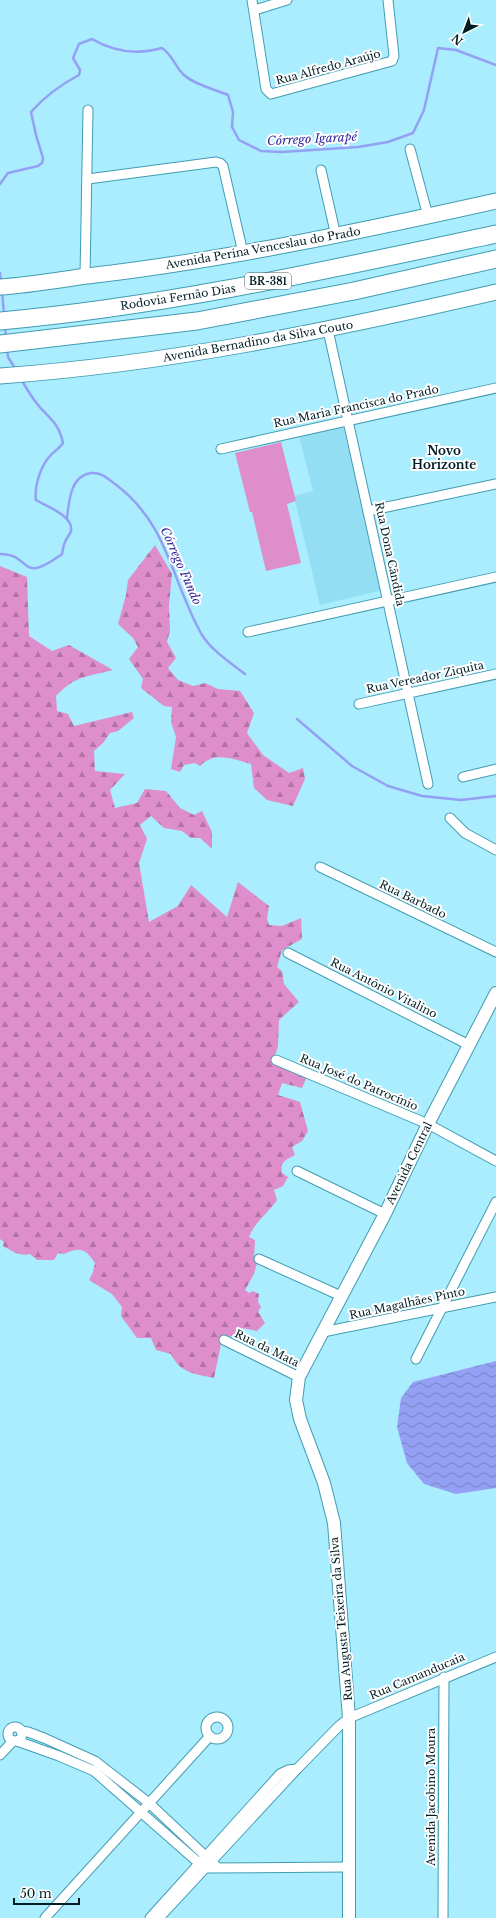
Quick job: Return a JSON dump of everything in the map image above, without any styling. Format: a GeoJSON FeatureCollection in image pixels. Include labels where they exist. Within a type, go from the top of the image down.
{"type":"FeatureCollection","features":[{"type":"Feature","properties":{"kind":"highway","name":"Rodovia Fernão Dias"},"geometry":{"type":"LineString","coordinates":[[0,321],[38,318],[188,297],[496,234]]}},
{"type":"Feature","properties":{"kind":"highway","name":"BR-381"},"geometry":{"type":"LineString","coordinates":[[0,344],[197,321],[354,291],[496,259]]}},
{"type":"Feature","properties":{"kind":"main road","name":"Avenida Perina Venceslau do Prado"},"geometry":{"type":"LineString","coordinates":[[1,287],[29,286],[85,276],[175,265],[336,236],[496,201]]}},
{"type":"Feature","properties":{"kind":"main road","name":"Avenida Bernadino da Silva Couto"},"geometry":{"type":"LineString","coordinates":[[0,376],[57,371],[204,352],[328,330],[496,294]]}},
{"type":"Feature","properties":{"kind":"street"},"geometry":{"type":"LineString","coordinates":[[252,0],[255,10],[287,0]]}},
{"type":"Feature","properties":{"kind":"street","name":"Rua Alfredo Araújo"},"geometry":{"type":"LineString","coordinates":[[255,10],[266,89],[269,93],[274,94],[393,60],[394,56],[388,0]]}},
{"type":"Feature","properties":{"kind":"street"},"geometry":{"type":"LineString","coordinates":[[85,276],[88,178],[88,110]]}},
{"type":"Feature","properties":{"kind":"street"},"geometry":{"type":"LineString","coordinates":[[410,149],[428,216]]}},
{"type":"Feature","properties":{"kind":"street"},"geometry":{"type":"LineString","coordinates":[[88,178],[216,162],[220,163],[223,166],[243,253]]}},
{"type":"Feature","properties":{"kind":"street"},"geometry":{"type":"LineString","coordinates":[[321,170],[336,236]]}},
{"type":"Feature","properties":{"kind":"street","name":"Rua Dona Cândida"},"geometry":{"type":"LineString","coordinates":[[328,330],[428,784]]}},
{"type":"Feature","properties":{"kind":"street","name":"Rua Maria Francisca do Prado"},"geometry":{"type":"LineString","coordinates":[[221,449],[496,388]]}},
{"type":"Feature","properties":{"kind":"street"},"geometry":{"type":"LineString","coordinates":[[368,511],[496,484]]}},
{"type":"Feature","properties":{"kind":"street"},"geometry":{"type":"LineString","coordinates":[[248,632],[496,578]]}},
{"type":"Feature","properties":{"kind":"street","name":"Rua Vereador Ziquita"},"geometry":{"type":"LineString","coordinates":[[359,704],[496,674]]}},
{"type":"Feature","properties":{"kind":"street"},"geometry":{"type":"LineString","coordinates":[[463,777],[496,769]]}},
{"type":"Feature","properties":{"kind":"street"},"geometry":{"type":"LineString","coordinates":[[450,818],[465,833],[496,850]]}},
{"type":"Feature","properties":{"kind":"street","name":"Rua Barbado"},"geometry":{"type":"LineString","coordinates":[[320,866],[496,952]]}},
{"type":"Feature","properties":{"kind":"street","name":"Rua Antônio Vitalino"},"geometry":{"type":"LineString","coordinates":[[288,953],[469,1045]]}},
{"type":"Feature","properties":{"kind":"street","name":"Avenida Central"},"geometry":{"type":"LineString","coordinates":[[322,1332],[385,1214],[428,1124],[496,993]]}},
{"type":"Feature","properties":{"kind":"street","name":"Rua José do Patrocínio"},"geometry":{"type":"LineString","coordinates":[[276,1060],[428,1124],[496,1161]]}},
{"type":"Feature","properties":{"kind":"street"},"geometry":{"type":"LineString","coordinates":[[297,1171],[385,1214]]}},
{"type":"Feature","properties":{"kind":"street"},"geometry":{"type":"LineString","coordinates":[[416,1359],[444,1307],[496,1202]]}},
{"type":"Feature","properties":{"kind":"street"},"geometry":{"type":"LineString","coordinates":[[259,1259],[341,1296]]}},
{"type":"Feature","properties":{"kind":"street","name":"Rua Magalhães Pinto"},"geometry":{"type":"LineString","coordinates":[[322,1332],[496,1297]]}},
{"type":"Feature","properties":{"kind":"street","name":"Rua Augusta Teixeira da Silva"},"geometry":{"type":"LineString","coordinates":[[322,1332],[299,1377],[296,1400],[300,1419],[324,1483],[334,1523],[349,1718],[349,1918]]}},
{"type":"Feature","properties":{"kind":"street","name":"Rua da Mata"},"geometry":{"type":"LineString","coordinates":[[224,1340],[299,1377]]}},
{"type":"Feature","properties":{"kind":"street","name":"Rua Camanducaia"},"geometry":{"type":"LineString","coordinates":[[159,1918],[297,1769],[339,1726],[349,1718],[444,1677],[496,1657]]}},
{"type":"Feature","properties":{"kind":"street","name":"Avenida Jacobino Moura"},"geometry":{"type":"LineString","coordinates":[[443,1918],[444,1677]]}},
{"type":"Feature","properties":{"kind":"street"},"geometry":{"type":"LineString","coordinates":[[208,1864],[149,1804],[110,1772],[82,1754],[28,1732],[21,1731],[16,1727],[4,1729],[8,1737],[15,1741],[60,1756],[94,1771],[141,1812],[208,1864],[349,1866]]}},
{"type":"Feature","properties":{"kind":"street"},"geometry":{"type":"LineString","coordinates":[[0,1755],[15,1741],[21,1738],[21,1731]]}},
{"type":"Feature","properties":{"kind":"street"},"geometry":{"type":"LineString","coordinates":[[45,1918],[210,1736]]}},
{"type":"Feature","properties":{"kind":"street","name":"Rua Camanducaia"},"geometry":{"type":"LineString","coordinates":[[150,1918],[208,1864]]}},
{"type":"Feature","properties":{"kind":"shaded area"},"geometry":{"type":"Polygon","coordinates":[[[343,426],[383,590],[320,605],[294,496],[313,491],[299,436],[343,426]]]}},
{"type":"Feature","properties":{"kind":"green space"},"geometry":{"type":"Polygon","coordinates":[[[281,442],[296,501],[287,504],[301,563],[266,571],[252,512],[250,512],[235,453],[281,442]]]}},
{"type":"Feature","properties":{"kind":"green space"},"geometry":{"type":"Polygon","coordinates":[[[155,545],[172,574],[169,605],[170,631],[167,642],[176,658],[168,668],[178,680],[193,686],[205,683],[218,689],[240,691],[254,713],[247,733],[263,755],[289,773],[303,768],[305,779],[293,806],[267,800],[254,788],[251,764],[230,758],[218,757],[206,761],[200,766],[195,763],[184,765],[180,772],[171,769],[176,737],[171,722],[172,707],[164,706],[141,688],[143,679],[129,659],[138,647],[133,638],[118,624],[126,595],[128,580],[155,545]]]}},
{"type":"Feature","properties":{"kind":"green space"},"geometry":{"type":"Polygon","coordinates":[[[0,566],[27,577],[29,636],[52,651],[69,645],[113,670],[76,680],[56,696],[57,711],[68,714],[74,726],[132,712],[134,718],[118,731],[110,733],[103,743],[94,751],[95,771],[125,774],[110,790],[115,808],[137,803],[145,789],[166,791],[180,808],[194,815],[202,811],[212,832],[212,849],[200,838],[191,838],[182,831],[164,828],[151,816],[140,825],[147,839],[139,863],[149,922],[178,906],[191,885],[227,917],[238,882],[269,906],[267,919],[269,925],[282,926],[301,918],[302,939],[282,950],[277,967],[282,971],[284,984],[299,1002],[279,1020],[278,1046],[273,1062],[307,1077],[302,1088],[282,1083],[278,1095],[300,1102],[308,1131],[302,1141],[292,1147],[295,1155],[286,1160],[282,1166],[282,1173],[288,1177],[283,1186],[274,1190],[277,1200],[258,1222],[249,1237],[255,1240],[254,1258],[257,1263],[254,1274],[245,1290],[249,1293],[253,1291],[259,1294],[258,1302],[261,1307],[258,1312],[265,1323],[257,1331],[242,1328],[239,1337],[226,1336],[220,1338],[221,1344],[214,1378],[194,1374],[184,1369],[171,1354],[156,1350],[151,1338],[137,1338],[121,1316],[122,1307],[112,1294],[89,1280],[95,1263],[88,1254],[82,1250],[74,1250],[64,1254],[58,1253],[54,1260],[37,1260],[30,1254],[23,1255],[10,1250],[3,1246],[4,1242],[0,1239],[0,566]]]}},
{"type":"Feature","properties":{"kind":"water"},"geometry":{"type":"Polygon","coordinates":[[[496,1361],[496,1488],[456,1494],[424,1484],[407,1463],[397,1427],[401,1398],[413,1382],[496,1361]]]}},
{"type":"Feature","properties":{"kind":"waterway","name":"Córrego Igarapé"},"geometry":{"type":"LineString","coordinates":[[0,184],[8,173],[38,166],[42,163],[43,158],[31,112],[53,91],[79,75],[80,70],[73,58],[79,44],[92,39],[109,47],[126,51],[135,52],[162,48],[181,72],[188,78],[199,84],[228,95],[233,112],[232,127],[239,140],[261,151],[282,152],[358,147],[388,142],[413,133],[424,110],[438,48],[456,50],[496,65]]}},
{"type":"Feature","properties":{"kind":"waterway","name":"Córrego Igarapé"},"geometry":{"type":"LineString","coordinates":[[0,273],[1,282]]}},
{"type":"Feature","properties":{"kind":"waterway","name":"Córrego Igarapé"},"geometry":{"type":"LineString","coordinates":[[2,291],[4,314]]}},
{"type":"Feature","properties":{"kind":"waterway","name":"Córrego Igarapé"},"geometry":{"type":"LineString","coordinates":[[5,327],[6,338]]}},
{"type":"Feature","properties":{"kind":"waterway","name":"Córrego Igarapé"},"geometry":{"type":"LineString","coordinates":[[7,349],[8,357],[16,370]]}},
{"type":"Feature","properties":{"kind":"waterway","name":"Córrego Igarapé"},"geometry":{"type":"LineString","coordinates":[[0,554],[10,555],[17,558],[27,566],[38,568],[62,554],[64,544],[71,531],[71,526],[64,516],[36,500],[38,478],[43,467],[49,457],[63,443],[61,435],[55,424],[33,399],[21,379]]}},
{"type":"Feature","properties":{"kind":"waterway","name":"Córrego Fundo"},"geometry":{"type":"LineString","coordinates":[[67,518],[72,491],[75,484],[84,475],[98,473],[115,484],[133,500],[147,517],[158,535],[192,615],[206,641],[245,674]]}},
{"type":"Feature","properties":{"kind":"waterway","name":"Córrego Fundo"},"geometry":{"type":"LineString","coordinates":[[297,719],[352,766],[388,786],[422,796],[461,800],[496,796]]}},
{"type":"Feature","properties":{"kind":"district","name":"Novo Horizonte"},"geometry":{"type":"Point","coordinates":[444,458]}}]}
